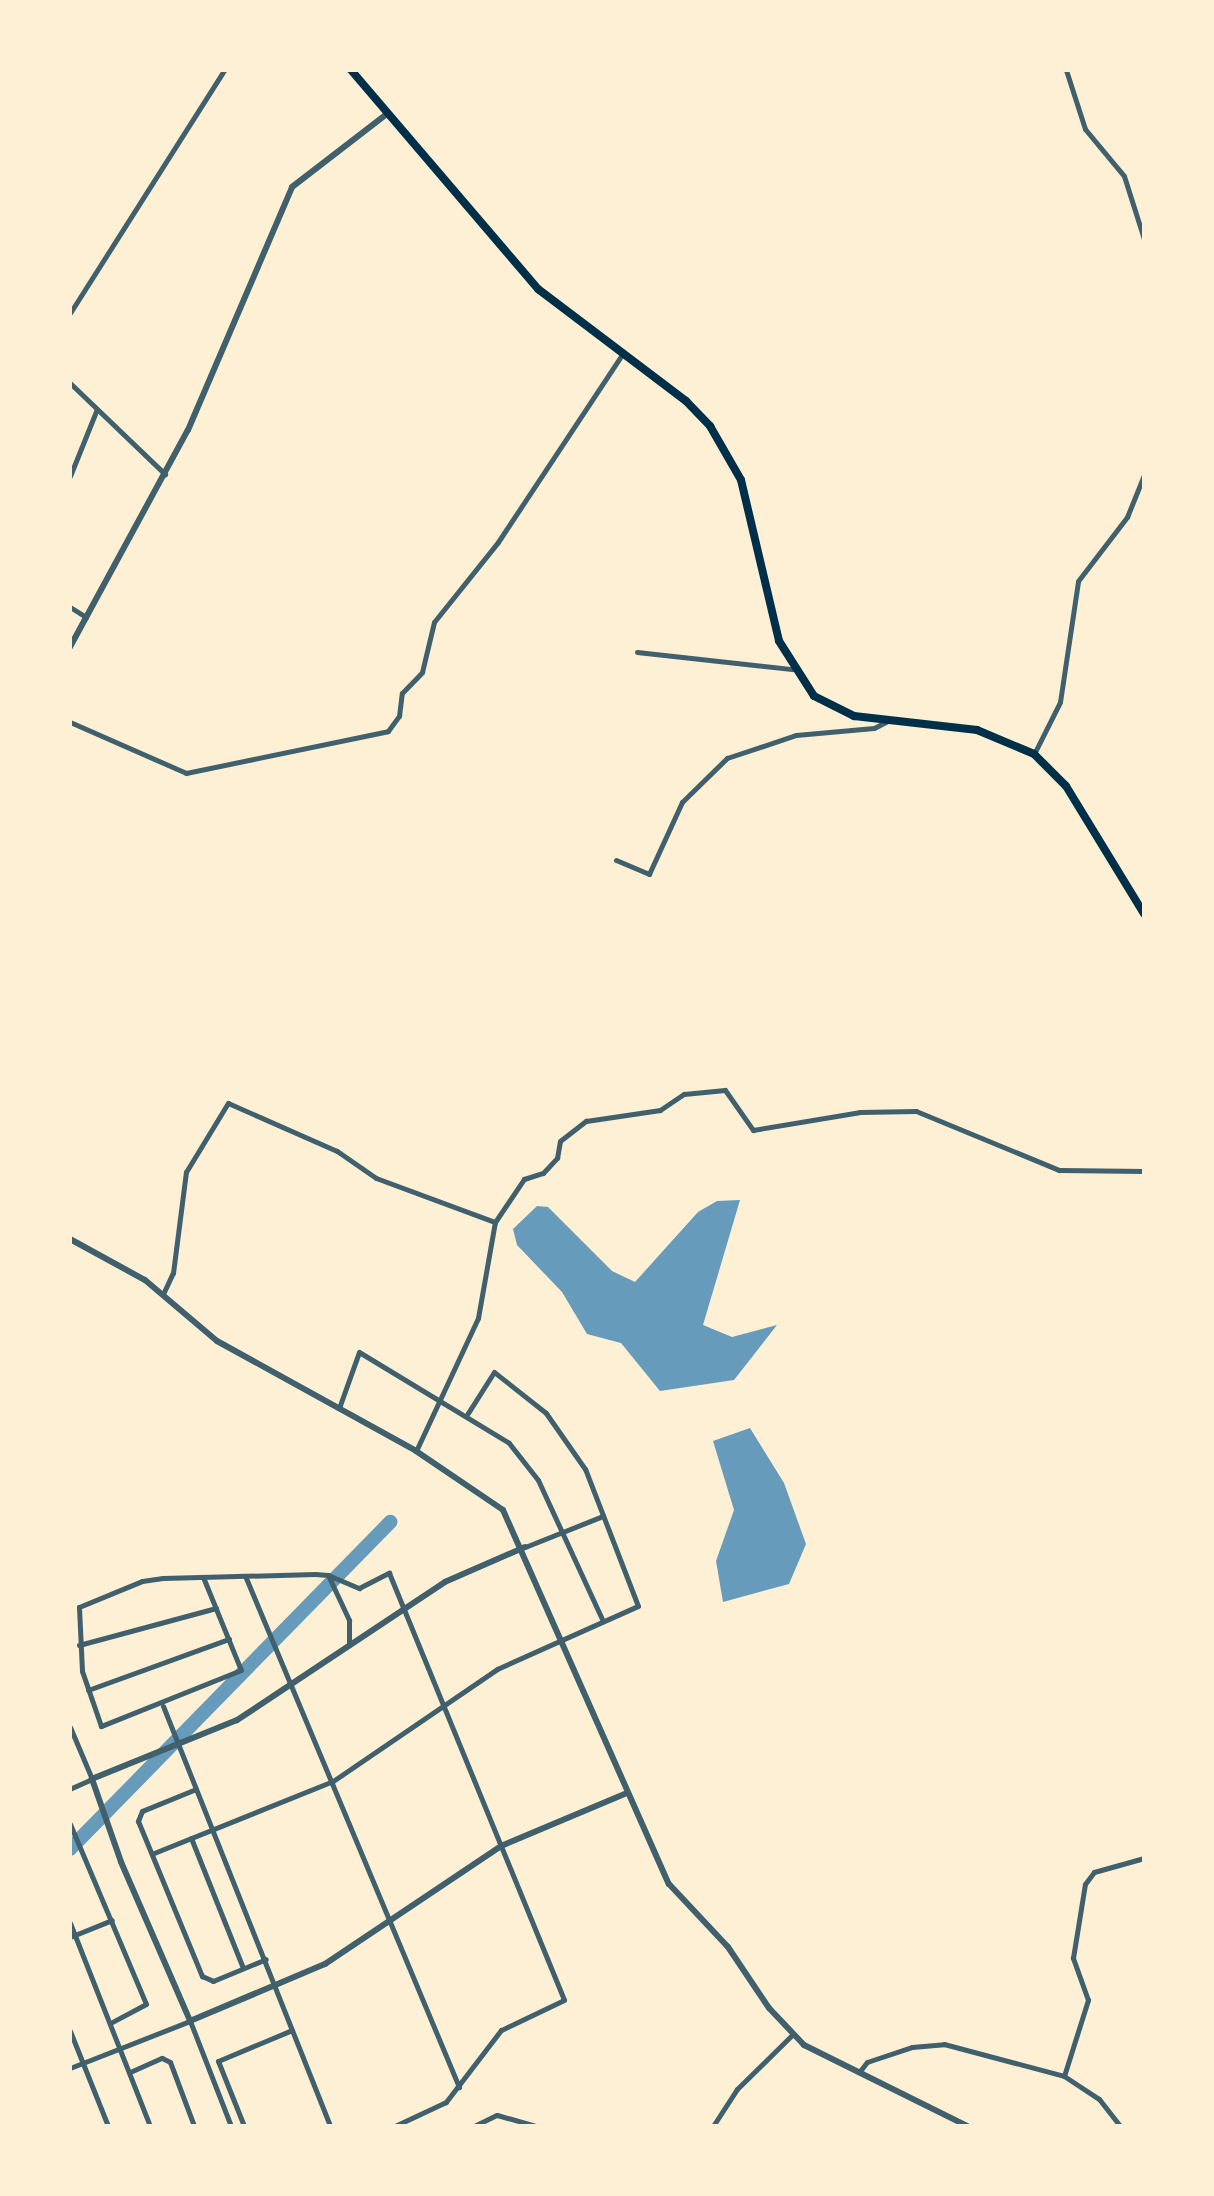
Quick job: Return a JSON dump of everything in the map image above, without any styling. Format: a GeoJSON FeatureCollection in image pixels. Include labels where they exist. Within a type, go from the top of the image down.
{"type":"FeatureCollection","features":[{"type":"Feature","properties":{"kind":"main road"},"geometry":{"type":"LineString","coordinates":[[351,70],[523,273],[622,355],[686,401],[726,450],[744,491],[774,623],[792,669],[831,707],[888,721],[978,730],[1034,754],[1066,786],[1144,914]]}},
{"type":"Feature","properties":{"kind":"street"},"geometry":{"type":"LineString","coordinates":[[70,313],[224,70]]}},
{"type":"Feature","properties":{"kind":"street"},"geometry":{"type":"LineString","coordinates":[[1066,70],[1085,129],[1124,176],[1144,239]]}},
{"type":"Feature","properties":{"kind":"street"},"geometry":{"type":"LineString","coordinates":[[70,647],[165,474],[292,187],[321,158],[388,112]]}},
{"type":"Feature","properties":{"kind":"street"},"geometry":{"type":"LineString","coordinates":[[70,722],[186,773],[388,731],[399,716],[402,693],[422,672],[434,622],[498,542],[622,355]]}},
{"type":"Feature","properties":{"kind":"street"},"geometry":{"type":"LineString","coordinates":[[70,384],[165,474]]}},
{"type":"Feature","properties":{"kind":"street"},"geometry":{"type":"LineString","coordinates":[[70,476],[97,409]]}},
{"type":"Feature","properties":{"kind":"street"},"geometry":{"type":"LineString","coordinates":[[1034,754],[1060,702],[1078,581],[1127,516],[1144,475]]}},
{"type":"Feature","properties":{"kind":"street"},"geometry":{"type":"LineString","coordinates":[[70,607],[86,617]]}},
{"type":"Feature","properties":{"kind":"street"},"geometry":{"type":"LineString","coordinates":[[636,652],[792,669]]}},
{"type":"Feature","properties":{"kind":"street"},"geometry":{"type":"LineString","coordinates":[[616,860],[649,874],[682,802],[727,758],[796,735],[874,728],[888,721]]}},
{"type":"Feature","properties":{"kind":"street"},"geometry":{"type":"LineString","coordinates":[[416,1451],[478,1318],[495,1222],[524,1179],[543,1173],[557,1158],[560,1141],[578,1126],[660,1110],[684,1094],[725,1090],[753,1130],[860,1112],[916,1111],[1059,1170],[1144,1171]]}},
{"type":"Feature","properties":{"kind":"street"},"geometry":{"type":"LineString","coordinates":[[163,1294],[172,1273],[186,1172],[228,1103],[337,1151],[376,1178],[495,1222]]}},
{"type":"Feature","properties":{"kind":"street"},"geometry":{"type":"LineString","coordinates":[[70,1239],[163,1294],[218,1341],[416,1451],[503,1510],[525,1547],[625,1794],[669,1884],[728,1947],[792,2035],[967,2126]]}},
{"type":"Feature","properties":{"kind":"street"},"geometry":{"type":"LineString","coordinates":[[338,1408],[358,1352],[468,1413],[519,1453],[562,1532],[603,1622]]}},
{"type":"Feature","properties":{"kind":"street"},"geometry":{"type":"LineString","coordinates":[[154,1852],[334,1781],[497,1669],[638,1606],[571,1443],[494,1372],[468,1413]]}},
{"type":"Feature","properties":{"kind":"street"},"geometry":{"type":"LineString","coordinates":[[70,1789],[237,1720],[404,1607],[525,1547],[603,1516]]}},
{"type":"Feature","properties":{"kind":"street"},"geometry":{"type":"LineString","coordinates":[[202,1577],[241,1670],[102,1727],[88,1690],[79,1645],[84,1600],[152,1578],[245,1576],[328,1575],[359,1588],[389,1573],[564,2000],[497,2033],[446,2102],[395,2126]]}},
{"type":"Feature","properties":{"kind":"street"},"geometry":{"type":"LineString","coordinates":[[328,1575],[349,1620],[349,1645]]}},
{"type":"Feature","properties":{"kind":"street"},"geometry":{"type":"LineString","coordinates":[[245,1576],[295,1683],[459,2087]]}},
{"type":"Feature","properties":{"kind":"street"},"geometry":{"type":"LineString","coordinates":[[79,1645],[216,1608]]}},
{"type":"Feature","properties":{"kind":"street"},"geometry":{"type":"LineString","coordinates":[[88,1690],[228,1639]]}},
{"type":"Feature","properties":{"kind":"street"},"geometry":{"type":"LineString","coordinates":[[163,1705],[277,1982],[330,2126]]}},
{"type":"Feature","properties":{"kind":"street"},"geometry":{"type":"LineString","coordinates":[[70,1726],[230,2126]]}},
{"type":"Feature","properties":{"kind":"street"},"geometry":{"type":"LineString","coordinates":[[196,1790],[142,1811],[138,1821],[202,1976],[213,1981],[267,1958]]}},
{"type":"Feature","properties":{"kind":"street"},"geometry":{"type":"LineString","coordinates":[[70,2068],[325,1964],[501,1846],[625,1794]]}},
{"type":"Feature","properties":{"kind":"street"},"geometry":{"type":"LineString","coordinates":[[70,1824],[146,2004],[112,2022]]}},
{"type":"Feature","properties":{"kind":"street"},"geometry":{"type":"LineString","coordinates":[[190,1838],[243,1968]]}},
{"type":"Feature","properties":{"kind":"street"},"geometry":{"type":"LineString","coordinates":[[1064,2076],[1088,2000],[1073,1958],[1085,1884],[1094,1872],[1144,1858]]}},
{"type":"Feature","properties":{"kind":"street"},"geometry":{"type":"LineString","coordinates":[[73,1936],[112,1920]]}},
{"type":"Feature","properties":{"kind":"street"},"geometry":{"type":"LineString","coordinates":[[70,1923],[150,2126]]}},
{"type":"Feature","properties":{"kind":"street"},"geometry":{"type":"LineString","coordinates":[[244,2126],[218,2061],[292,2030]]}},
{"type":"Feature","properties":{"kind":"street"},"geometry":{"type":"LineString","coordinates":[[70,2031],[108,2126]]}},
{"type":"Feature","properties":{"kind":"street"},"geometry":{"type":"LineString","coordinates":[[713,2126],[737,2089],[792,2035]]}},
{"type":"Feature","properties":{"kind":"street"},"geometry":{"type":"LineString","coordinates":[[859,2073],[868,2062],[934,2043],[1064,2076],[1099,2099],[1120,2126]]}},
{"type":"Feature","properties":{"kind":"street"},"geometry":{"type":"LineString","coordinates":[[130,2072],[162,2058],[170,2062],[194,2126]]}},
{"type":"Feature","properties":{"kind":"street"},"geometry":{"type":"LineString","coordinates":[[474,2126],[497,2115],[536,2126]]}},
{"type":"Feature","properties":{"kind":"water"},"geometry":{"type":"Polygon","coordinates":[[[740,1200],[703,1325],[732,1337],[777,1325],[734,1380],[660,1391],[621,1343],[587,1334],[562,1292],[517,1245],[513,1229],[537,1206],[548,1207],[612,1271],[635,1282],[698,1212],[717,1201],[740,1200]]]}},
{"type":"Feature","properties":{"kind":"water"},"geometry":{"type":"Polygon","coordinates":[[[750,1428],[784,1483],[806,1544],[789,1584],[723,1602],[716,1561],[734,1510],[713,1441],[750,1428]]]}},
{"type":"Feature","properties":{"kind":"waterway"},"geometry":{"type":"LineString","coordinates":[[70,1849],[390,1522]]}}]}
